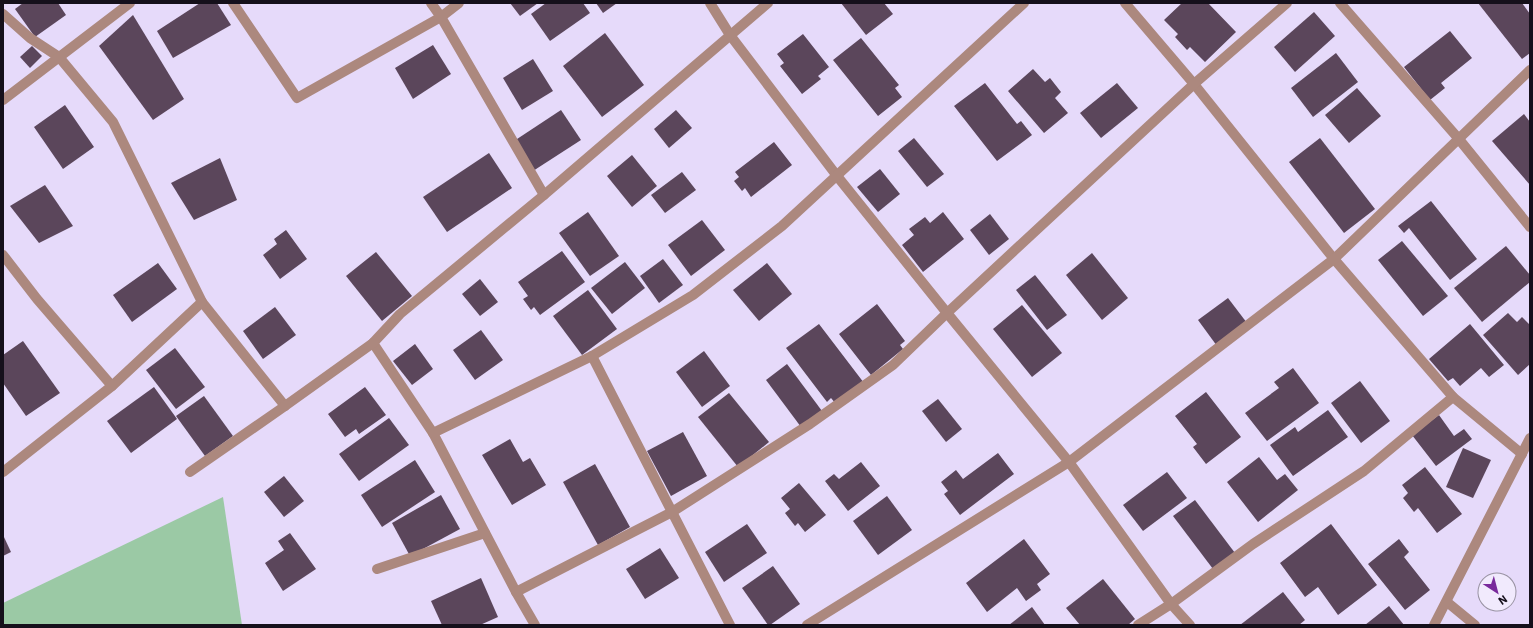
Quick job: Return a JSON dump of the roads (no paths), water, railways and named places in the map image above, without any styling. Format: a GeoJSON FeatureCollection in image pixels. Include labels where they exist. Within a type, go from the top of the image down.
{"type":"FeatureCollection","features":[{"type":"Feature","properties":{"kind":"street"},"geometry":{"type":"LineString","coordinates":[[3,100],[130,3]]}},
{"type":"Feature","properties":{"kind":"street"},"geometry":{"type":"LineString","coordinates":[[233,3],[298,98],[441,17],[459,3]]}},
{"type":"Feature","properties":{"kind":"street"},"geometry":{"type":"LineString","coordinates":[[431,3],[441,17],[544,195]]}},
{"type":"Feature","properties":{"kind":"street"},"geometry":{"type":"LineString","coordinates":[[710,3],[730,35],[837,176],[1069,462],[1171,604],[1190,625]]}},
{"type":"Feature","properties":{"kind":"street"},"geometry":{"type":"LineString","coordinates":[[190,472],[373,343],[400,314],[544,195],[768,3]]}},
{"type":"Feature","properties":{"kind":"street"},"geometry":{"type":"LineString","coordinates":[[432,434],[592,356],[693,295],[782,226],[1024,3]]}},
{"type":"Feature","properties":{"kind":"street"},"geometry":{"type":"LineString","coordinates":[[1125,3],[1194,84],[1334,259],[1453,397],[1522,454]]}},
{"type":"Feature","properties":{"kind":"street"},"geometry":{"type":"LineString","coordinates":[[516,592],[672,512],[810,424],[893,365],[1194,84],[1287,3]]}},
{"type":"Feature","properties":{"kind":"street"},"geometry":{"type":"LineString","coordinates":[[1340,3],[1458,138],[1530,227]]}},
{"type":"Feature","properties":{"kind":"street"},"geometry":{"type":"LineString","coordinates":[[3,14],[30,38],[60,57],[113,122],[202,302],[285,406]]}},
{"type":"Feature","properties":{"kind":"street"},"geometry":{"type":"LineString","coordinates":[[807,625],[1069,462],[1334,259],[1530,70]]}},
{"type":"Feature","properties":{"kind":"street"},"geometry":{"type":"LineString","coordinates":[[3,255],[37,299],[112,386]]}},
{"type":"Feature","properties":{"kind":"street"},"geometry":{"type":"LineString","coordinates":[[3,472],[112,386],[202,302]]}},
{"type":"Feature","properties":{"kind":"street"},"geometry":{"type":"LineString","coordinates":[[373,343],[432,434],[484,533],[535,625]]}},
{"type":"Feature","properties":{"kind":"street"},"geometry":{"type":"LineString","coordinates":[[592,356],[730,625]]}},
{"type":"Feature","properties":{"kind":"street"},"geometry":{"type":"LineString","coordinates":[[1138,625],[1171,604],[1253,544],[1364,471],[1453,397]]}},
{"type":"Feature","properties":{"kind":"street"},"geometry":{"type":"LineString","coordinates":[[1434,625],[1530,438]]}},
{"type":"Feature","properties":{"kind":"street"},"geometry":{"type":"LineString","coordinates":[[377,569],[484,533]]}},
{"type":"Feature","properties":{"kind":"street"},"geometry":{"type":"LineString","coordinates":[[1447,602],[1475,625]]}}]}
